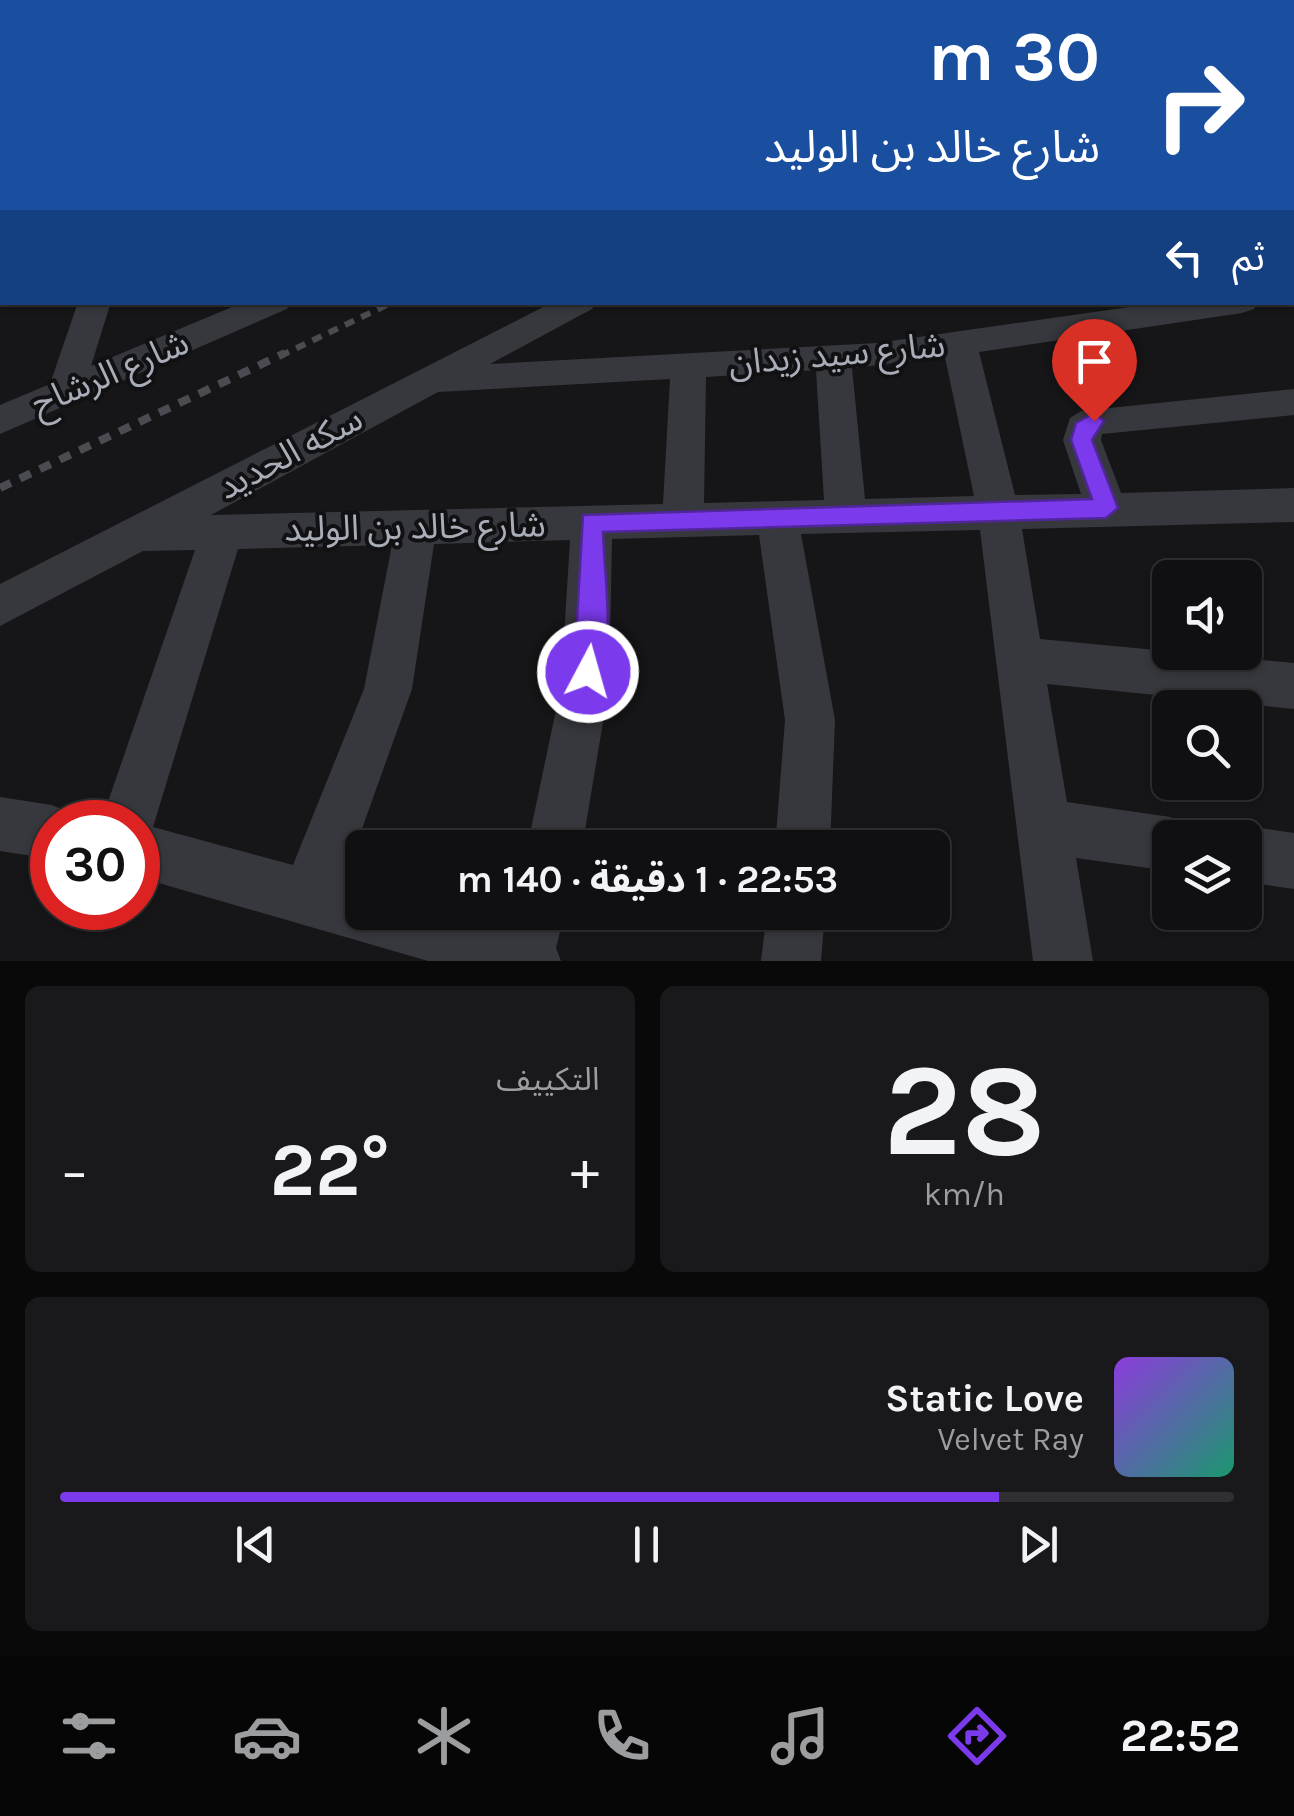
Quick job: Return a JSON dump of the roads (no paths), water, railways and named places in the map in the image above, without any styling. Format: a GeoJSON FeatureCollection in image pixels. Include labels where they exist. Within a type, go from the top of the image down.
{"type":"FeatureCollection","features":[{"type":"Feature","properties":{"kind":"street"},"geometry":{"type":"LineString","coordinates":[[65,393],[94,305]]}},
{"type":"Feature","properties":{"kind":"street","name":"شارع الرشاح"},"geometry":{"type":"LineString","coordinates":[[0,420],[266,305]]}},
{"type":"Feature","properties":{"kind":"street","name":"سكه الحديد"},"geometry":{"type":"LineString","coordinates":[[0,606],[574,305]]}},
{"type":"Feature","properties":{"kind":"street","name":"شارع سيد زيدان"},"geometry":{"type":"LineString","coordinates":[[430,380],[834,358],[960,345],[1101,312],[1200,305]]}},
{"type":"Feature","properties":{"kind":"street"},"geometry":{"type":"LineString","coordinates":[[960,345],[998,511],[1064,961]]}},
{"type":"Feature","properties":{"kind":"street"},"geometry":{"type":"LineString","coordinates":[[834,358],[846,515]]}},
{"type":"Feature","properties":{"kind":"street"},"geometry":{"type":"LineString","coordinates":[[683,520],[688,366]]}},
{"type":"Feature","properties":{"kind":"street"},"geometry":{"type":"LineString","coordinates":[[1106,508],[1082,440],[1083,428],[1094,421],[1294,402]]}},
{"type":"Feature","properties":{"kind":"street","name":"شارع خالد بن الوليد"},"geometry":{"type":"LineString","coordinates":[[136,534],[1294,505]]}},
{"type":"Feature","properties":{"kind":"street"},"geometry":{"type":"LineString","coordinates":[[776,517],[810,720],[803,830]]}},
{"type":"Feature","properties":{"kind":"street"},"geometry":{"type":"LineString","coordinates":[[559,830],[573,779],[593,636],[591,522]]}},
{"type":"Feature","properties":{"kind":"street"},"geometry":{"type":"LineString","coordinates":[[309,898],[388,689],[416,527]]}},
{"type":"Feature","properties":{"kind":"street"},"geometry":{"type":"LineString","coordinates":[[135,800],[222,532]]}},
{"type":"Feature","properties":{"kind":"street"},"geometry":{"type":"LineString","coordinates":[[1020,659],[1294,686]]}},
{"type":"Feature","properties":{"kind":"street"},"geometry":{"type":"LineString","coordinates":[[0,824],[30,829]]}},
{"type":"Feature","properties":{"kind":"street"},"geometry":{"type":"LineString","coordinates":[[1044,826],[1152,841]]}},
{"type":"Feature","properties":{"kind":"street"},"geometry":{"type":"LineString","coordinates":[[160,856],[309,898],[530,944]]}},
{"type":"Feature","properties":{"kind":"street"},"geometry":{"type":"LineString","coordinates":[[1262,856],[1294,861]]}},
{"type":"Feature","properties":{"kind":"street"},"geometry":{"type":"LineString","coordinates":[[792,961],[795,930]]}},
{"type":"Feature","properties":{"kind":"railway"},"geometry":{"type":"LineString","coordinates":[[280,356],[387,305]]}},
{"type":"Feature","properties":{"kind":"railway"},"geometry":{"type":"LineString","coordinates":[[0,488],[285,353]]}}]}
